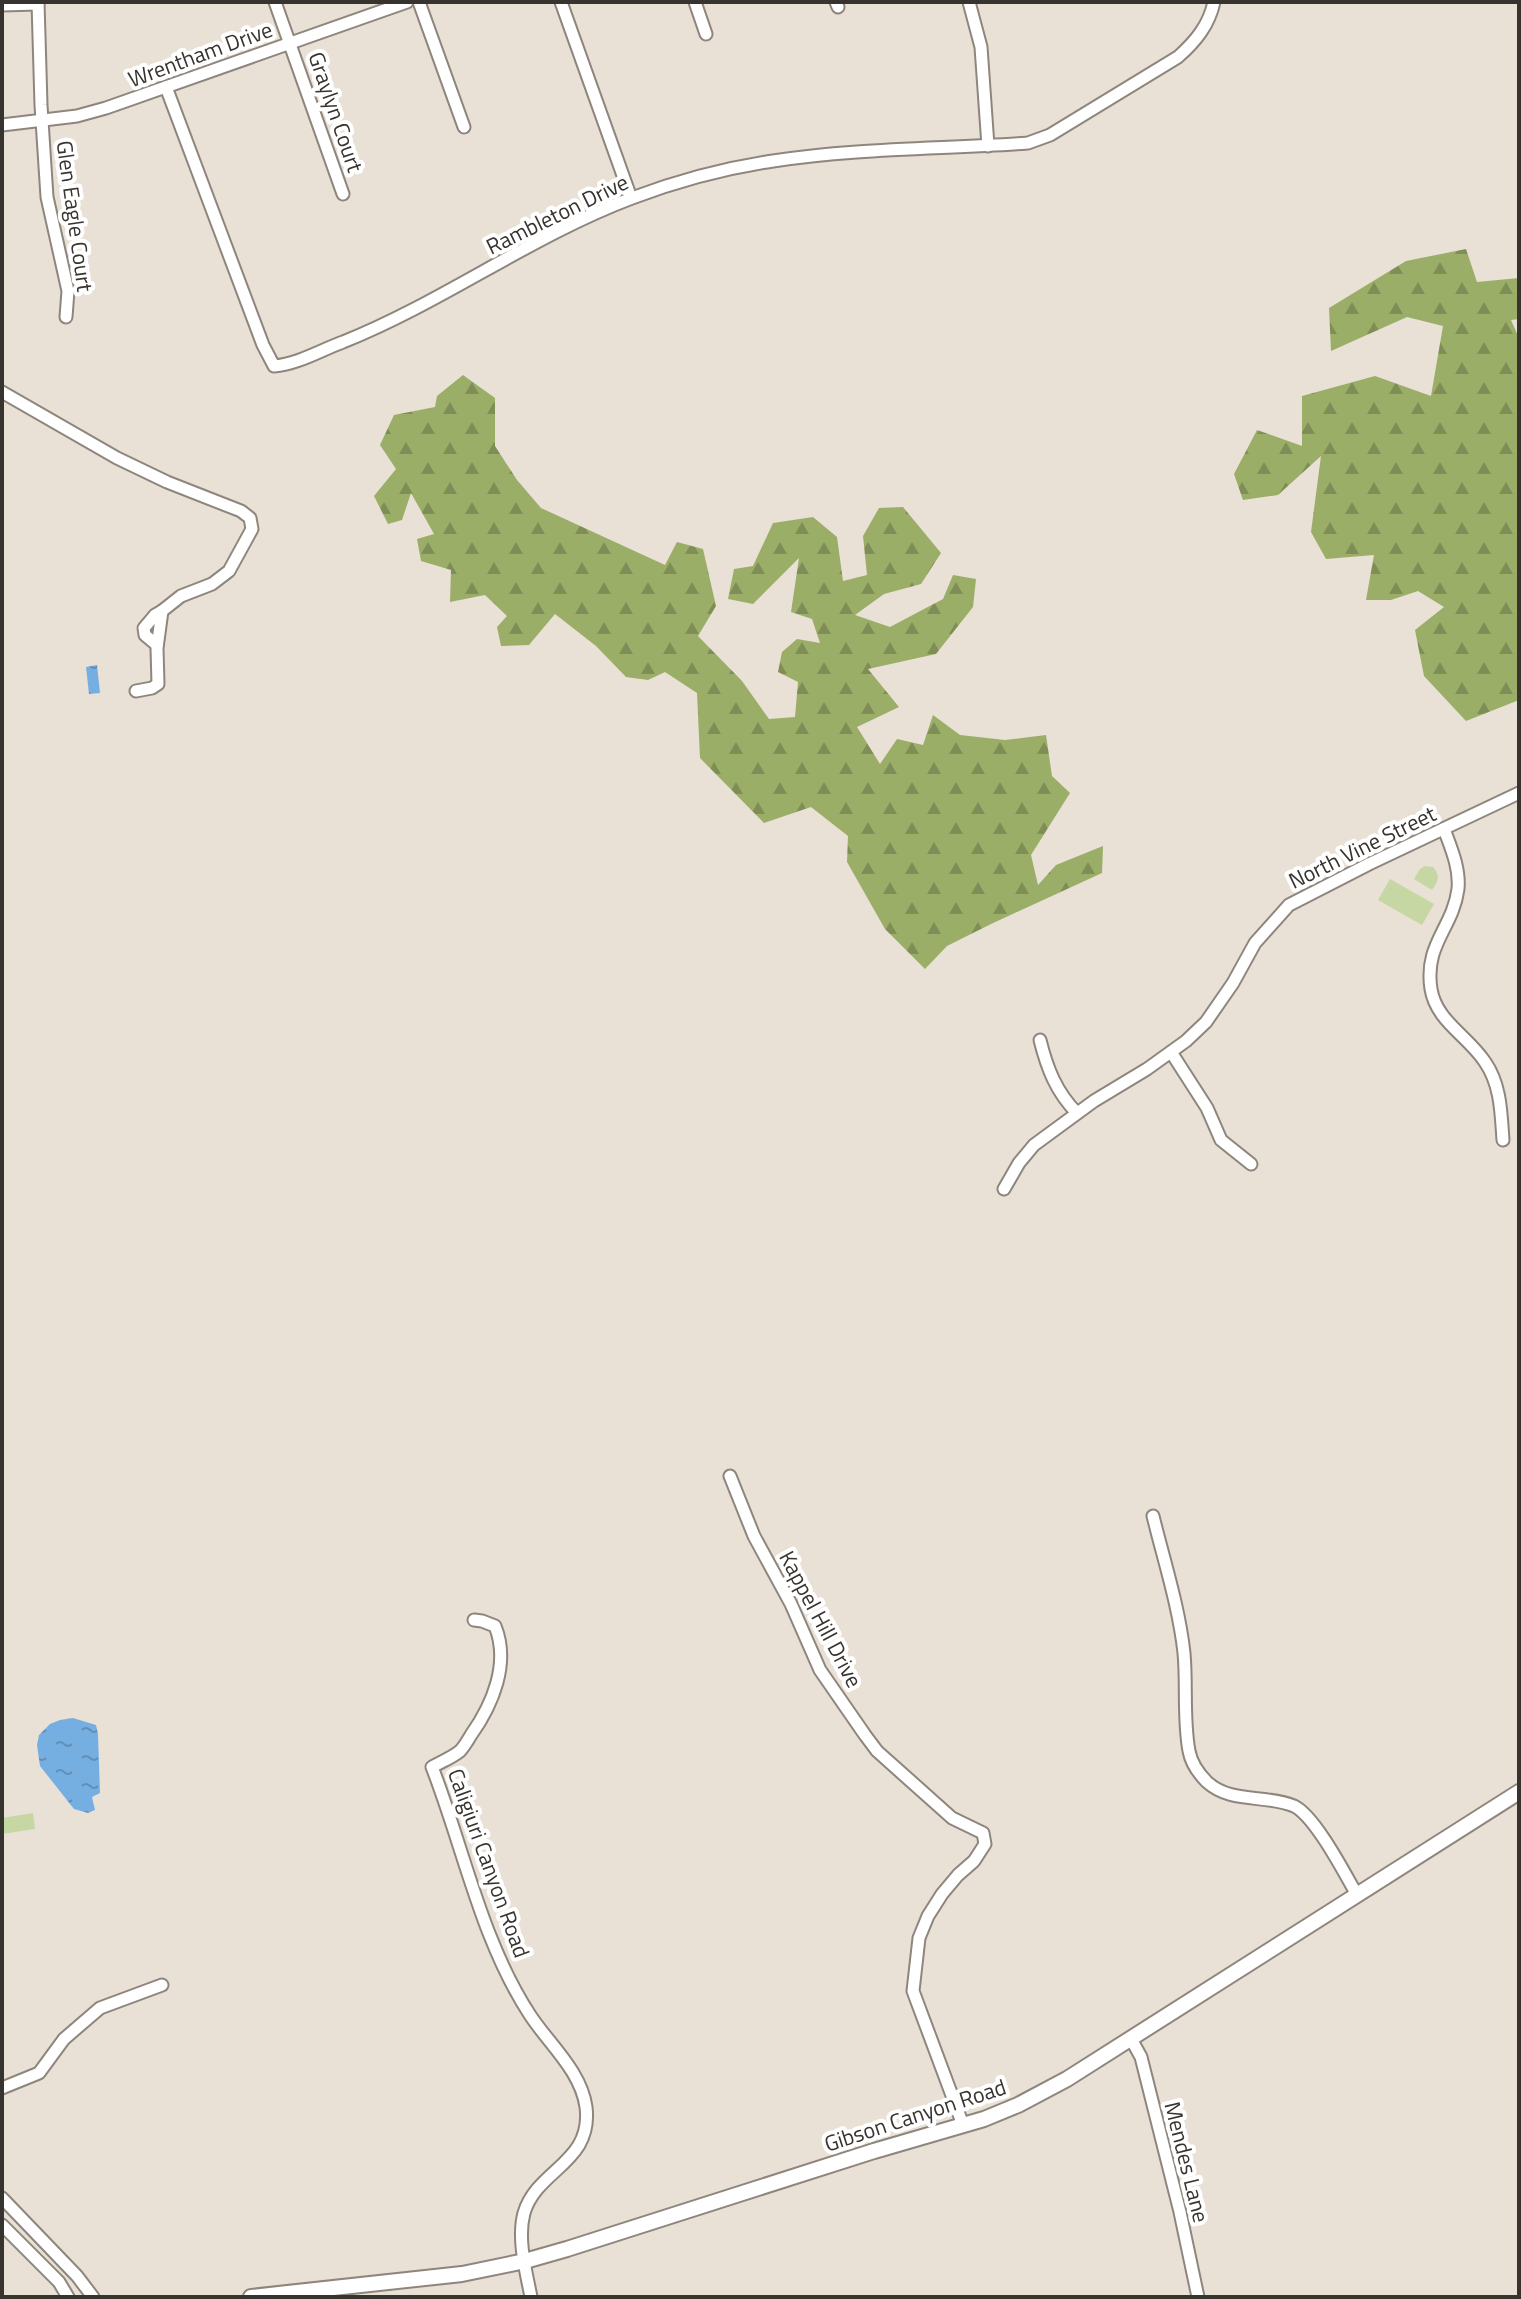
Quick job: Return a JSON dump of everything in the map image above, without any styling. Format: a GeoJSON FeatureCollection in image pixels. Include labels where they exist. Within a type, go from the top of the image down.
{"type":"FeatureCollection","features":[{"type":"Feature","properties":{"kind":"main road","name":"Gibson Canyon Road"},"geometry":{"type":"LineString","coordinates":[[251,2297],[462,2274],[525,2261],[963,2125],[1028,2100],[1131,2039],[1519,1792]]}},
{"type":"Feature","properties":{"kind":"street","name":"Graylyn Court"},"geometry":{"type":"LineString","coordinates":[[275,2],[343,194]]}},
{"type":"Feature","properties":{"kind":"street","name":"Wrentham Drive"},"geometry":{"type":"LineString","coordinates":[[2,125],[77,116],[106,108],[407,2]]}},
{"type":"Feature","properties":{"kind":"street"},"geometry":{"type":"LineString","coordinates":[[419,2],[464,127]]}},
{"type":"Feature","properties":{"kind":"street"},"geometry":{"type":"LineString","coordinates":[[561,2],[631,198]]}},
{"type":"Feature","properties":{"kind":"street"},"geometry":{"type":"LineString","coordinates":[[695,2],[706,34]]}},
{"type":"Feature","properties":{"kind":"street"},"geometry":{"type":"LineString","coordinates":[[969,2],[981,47],[988,146]]}},
{"type":"Feature","properties":{"kind":"street","name":"Rambleton Drive"},"geometry":{"type":"LineString","coordinates":[[166,87],[274,366],[284,365],[376,329],[587,217],[631,198],[691,179],[773,161],[1028,143],[1050,135],[1178,57],[1197,40],[1211,16],[1214,2]]}},
{"type":"Feature","properties":{"kind":"street"},"geometry":{"type":"LineString","coordinates":[[2,5],[38,3]]}},
{"type":"Feature","properties":{"kind":"street","name":"Glen Eagle Court"},"geometry":{"type":"LineString","coordinates":[[38,3],[47,197],[68,291],[66,317]]}},
{"type":"Feature","properties":{"kind":"street"},"geometry":{"type":"LineString","coordinates":[[2,392],[117,458],[167,482],[241,511],[250,518],[249,535],[229,571],[212,584],[181,596],[162,611],[157,645],[158,684],[136,691]]}},
{"type":"Feature","properties":{"kind":"street","name":"North Vine Street"},"geometry":{"type":"LineString","coordinates":[[1004,1189],[1034,1145],[1171,1052],[1206,1022],[1255,943],[1289,905],[1519,793]]}},
{"type":"Feature","properties":{"kind":"street"},"geometry":{"type":"LineString","coordinates":[[1444,829],[1458,873],[1458,890],[1451,914],[1431,957],[1431,990],[1436,1006],[1452,1028],[1459,1031],[1476,1050],[1491,1072],[1500,1099],[1503,1140]]}},
{"type":"Feature","properties":{"kind":"street"},"geometry":{"type":"LineString","coordinates":[[1040,1040],[1051,1077],[1065,1101],[1077,1113]]}},
{"type":"Feature","properties":{"kind":"street"},"geometry":{"type":"LineString","coordinates":[[1171,1052],[1207,1108],[1221,1140],[1251,1164]]}},
{"type":"Feature","properties":{"kind":"street","name":"Kappel Hill Drive"},"geometry":{"type":"LineString","coordinates":[[730,1476],[754,1536],[791,1604],[820,1670],[865,1735],[877,1751],[952,1818],[983,1833],[985,1844],[974,1861],[942,1894],[928,1916],[919,1938],[913,1991],[963,2125]]}},
{"type":"Feature","properties":{"kind":"street"},"geometry":{"type":"LineString","coordinates":[[1153,1516],[1179,1620],[1184,1654],[1189,1755],[1206,1781],[1221,1792],[1295,1807],[1308,1817],[1357,1895]]}},
{"type":"Feature","properties":{"kind":"street","name":"Caligiuri Canyon Road"},"geometry":{"type":"LineString","coordinates":[[474,1620],[495,1626],[500,1640],[501,1661],[492,1697],[480,1723],[460,1751],[432,1767],[489,1935],[531,2016],[573,2072],[586,2108],[586,2124],[573,2155],[540,2185],[528,2203],[522,2233],[525,2261]]}},
{"type":"Feature","properties":{"kind":"street"},"geometry":{"type":"LineString","coordinates":[[2,2088],[39,2073],[64,2039],[100,2008],[162,1985]]}},
{"type":"Feature","properties":{"kind":"street","name":"Mendes Lane"},"geometry":{"type":"LineString","coordinates":[[1131,2039],[1141,2057],[1198,2297]]}},
{"type":"Feature","properties":{"kind":"street"},"geometry":{"type":"LineString","coordinates":[[2,2198],[77,2276],[93,2297]]}},
{"type":"Feature","properties":{"kind":"street"},"geometry":{"type":"LineString","coordinates":[[2,2225],[59,2282],[68,2297]]}},
{"type":"Feature","properties":{"kind":"street"},"geometry":{"type":"LineString","coordinates":[[525,2261],[531,2297]]}},
{"type":"Feature","properties":{"kind":"green space"},"geometry":{"type":"Polygon","coordinates":[[[1466,249],[1477,282],[1519,278],[1519,319],[1511,320],[1519,338],[1519,700],[1466,721],[1424,676],[1415,630],[1444,607],[1418,591],[1391,600],[1366,600],[1374,555],[1326,559],[1311,532],[1321,456],[1278,495],[1243,500],[1234,474],[1257,430],[1302,446],[1302,396],[1375,376],[1431,396],[1443,326],[1407,317],[1331,351],[1329,308],[1406,261],[1466,249]]]}},
{"type":"Feature","properties":{"kind":"green space"},"geometry":{"type":"Polygon","coordinates":[[[463,375],[495,398],[495,446],[517,480],[541,508],[665,565],[677,542],[703,549],[716,606],[698,636],[742,681],[769,719],[795,717],[798,682],[778,672],[782,652],[797,639],[820,643],[812,619],[791,612],[799,558],[753,604],[728,599],[734,569],[753,566],[773,523],[813,517],[837,537],[843,581],[867,575],[863,536],[879,508],[903,507],[941,553],[921,584],[884,594],[855,615],[890,627],[943,599],[953,575],[976,579],[973,607],[936,654],[868,669],[899,707],[857,727],[880,764],[897,739],[923,745],[933,715],[960,735],[1005,740],[1046,735],[1052,776],[1070,793],[1031,855],[1038,885],[1056,865],[1103,846],[1102,873],[947,946],[925,969],[885,929],[847,862],[848,836],[811,807],[764,823],[700,758],[697,693],[665,672],[648,680],[626,677],[596,646],[555,614],[529,645],[501,646],[497,627],[507,616],[485,595],[450,602],[451,570],[421,561],[417,539],[434,534],[411,493],[402,520],[388,524],[374,496],[396,469],[380,445],[394,415],[435,407],[437,396],[463,375]]]}},
{"type":"Feature","properties":{"kind":"green space"},"geometry":{"type":"Polygon","coordinates":[[[1425,866],[1433,867],[1438,876],[1432,890],[1414,879],[1425,866]]]}},
{"type":"Feature","properties":{"kind":"green space"},"geometry":{"type":"Polygon","coordinates":[[[1390,879],[1434,904],[1422,925],[1378,900],[1390,879]]]}},
{"type":"Feature","properties":{"kind":"green space"},"geometry":{"type":"Polygon","coordinates":[[[33,1813],[35,1829],[2,1834],[2,1818],[33,1813]]]}},
{"type":"Feature","properties":{"kind":"water"},"geometry":{"type":"Polygon","coordinates":[[[97,665],[100,693],[89,694],[86,667],[97,665]]]}},
{"type":"Feature","properties":{"kind":"water"},"geometry":{"type":"Polygon","coordinates":[[[73,1718],[96,1725],[98,1734],[100,1793],[92,1797],[95,1810],[88,1813],[74,1809],[40,1766],[39,1735],[50,1724],[73,1718]]]}}]}
